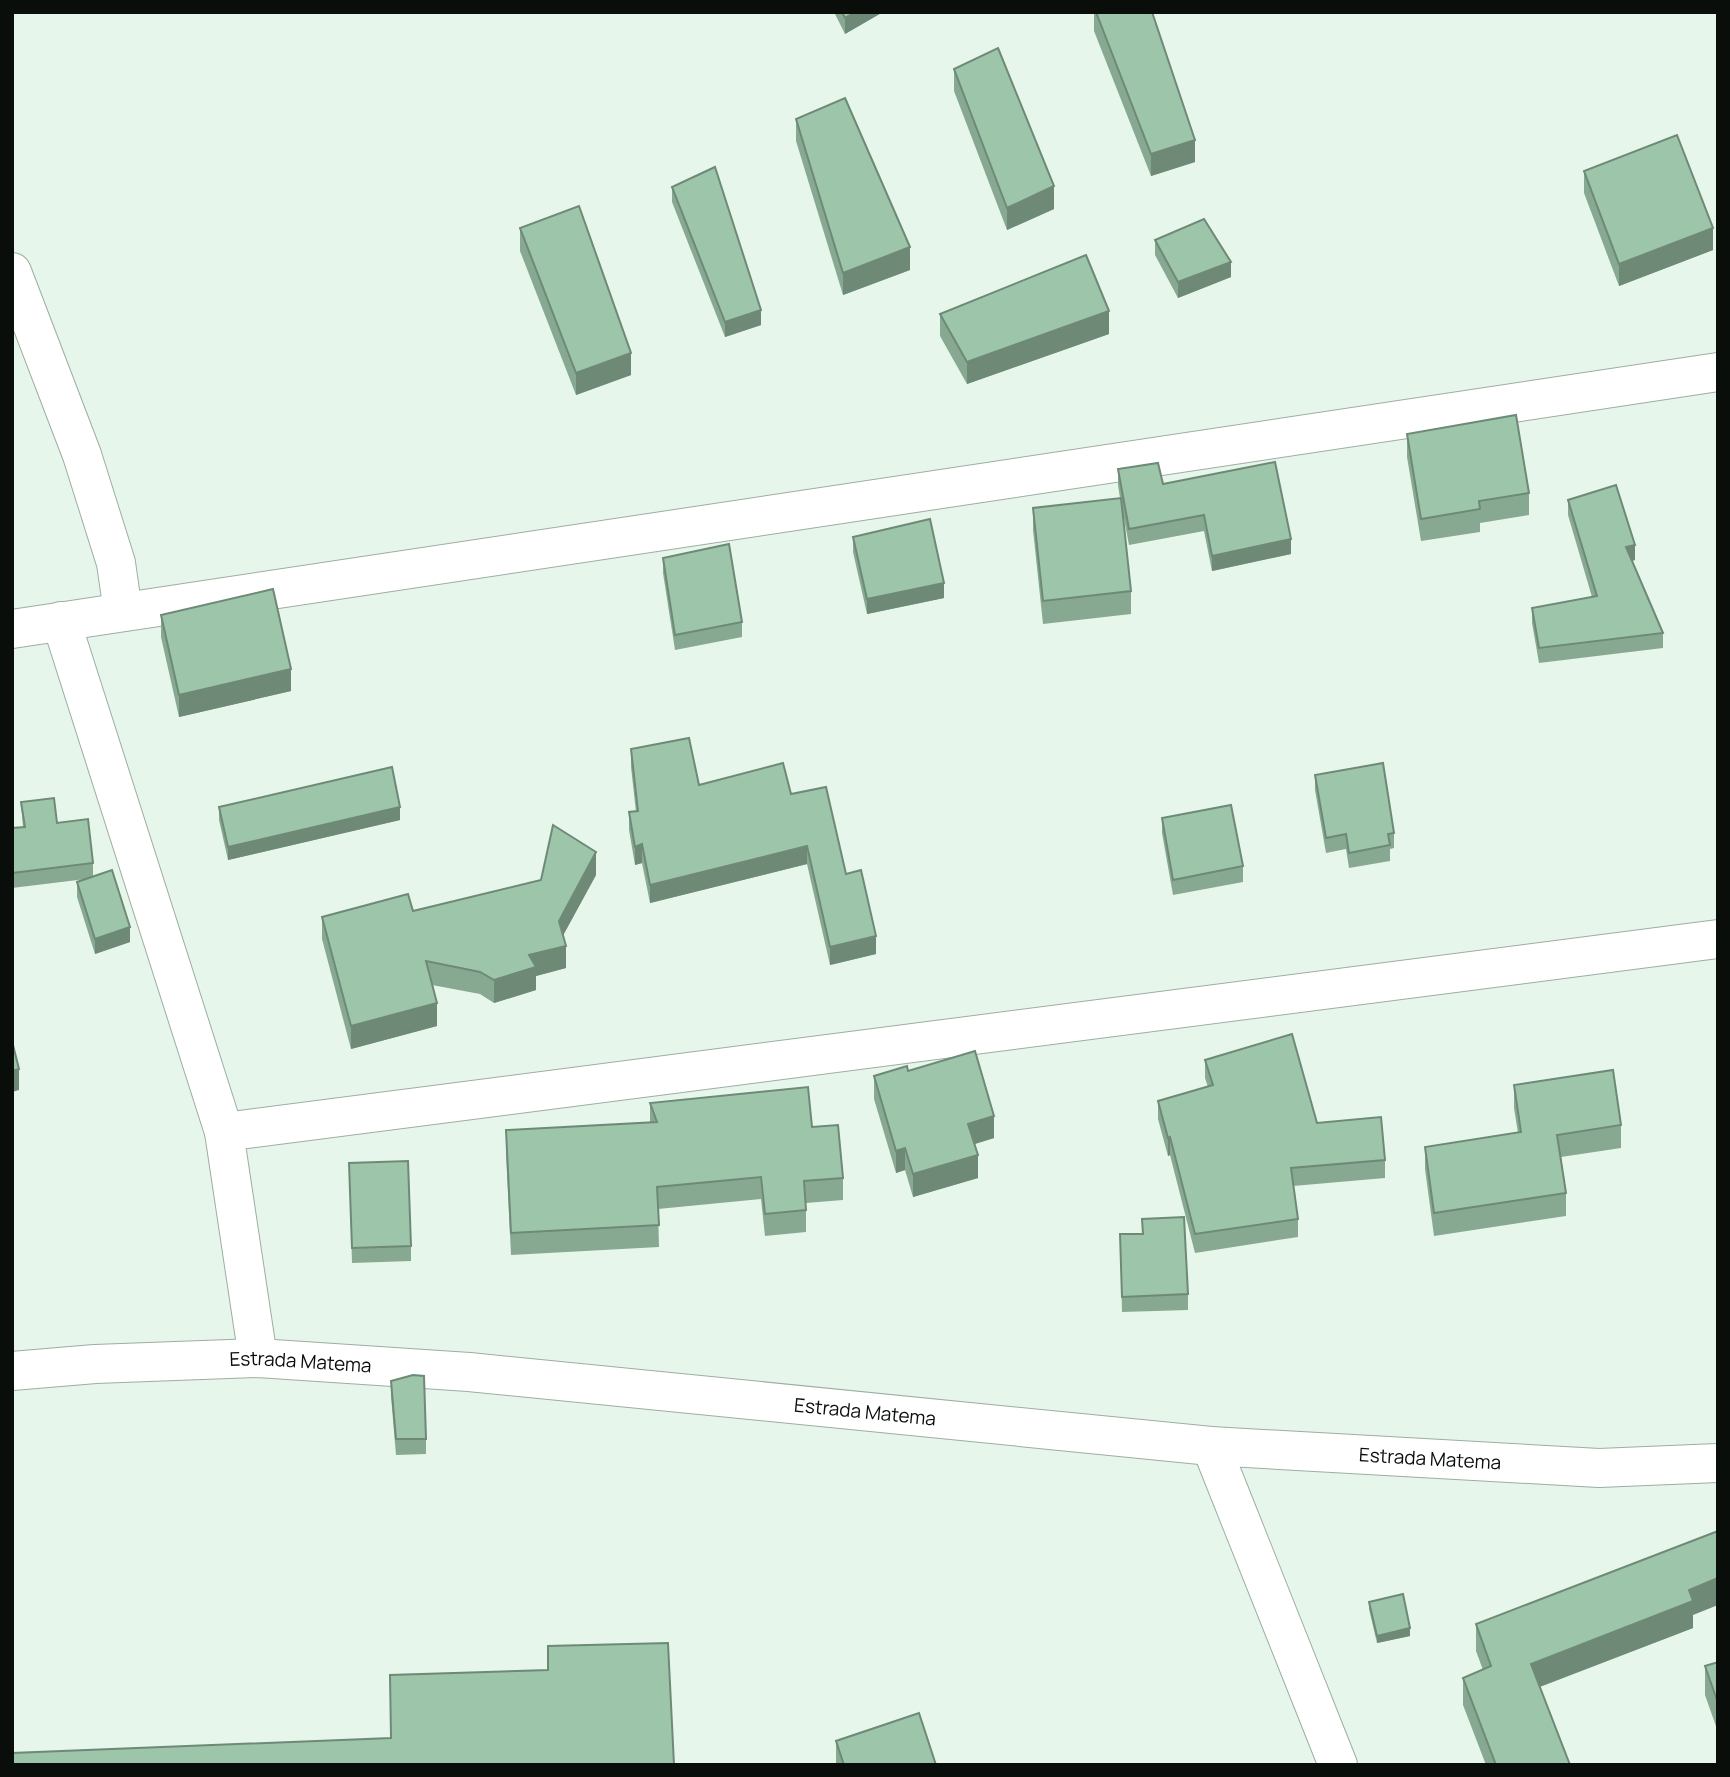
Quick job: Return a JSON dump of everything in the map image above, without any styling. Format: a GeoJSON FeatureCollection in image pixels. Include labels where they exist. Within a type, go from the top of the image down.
{"type":"FeatureCollection","features":[{"type":"Feature","properties":{"kind":"street"},"geometry":{"type":"LineString","coordinates":[[12,272],[82,455],[116,563],[122,612]]}},
{"type":"Feature","properties":{"kind":"street"},"geometry":{"type":"LineString","coordinates":[[12,629],[1718,372]]}},
{"type":"Feature","properties":{"kind":"street"},"geometry":{"type":"LineString","coordinates":[[61,621],[224,1132],[258,1358]]}},
{"type":"Feature","properties":{"kind":"street"},"geometry":{"type":"LineString","coordinates":[[224,1132],[1718,939]]}},
{"type":"Feature","properties":{"kind":"street","name":"Estrada Matema"},"geometry":{"type":"LineString","coordinates":[[12,1371],[95,1364],[258,1358],[482,1373],[1211,1446],[1599,1468],[1718,1463]]}},
{"type":"Feature","properties":{"kind":"street"},"geometry":{"type":"LineString","coordinates":[[1211,1446],[1338,1765]]}},
{"type":"Feature","properties":{"kind":"building"},"geometry":{"type":"Polygon","coordinates":[[[842,12],[856,12],[845,18],[842,12]]]}},
{"type":"Feature","properties":{"kind":"building"},"geometry":{"type":"Polygon","coordinates":[[[1096,12],[1152,12],[1195,140],[1151,154],[1096,12]]]}},
{"type":"Feature","properties":{"kind":"building"},"geometry":{"type":"Polygon","coordinates":[[[998,48],[1054,186],[1007,208],[954,69],[998,48]]]}},
{"type":"Feature","properties":{"kind":"building"},"geometry":{"type":"Polygon","coordinates":[[[845,98],[910,247],[843,273],[796,119],[845,98]]]}},
{"type":"Feature","properties":{"kind":"building"},"geometry":{"type":"Polygon","coordinates":[[[1677,135],[1713,228],[1619,264],[1584,171],[1677,135]]]}},
{"type":"Feature","properties":{"kind":"building"},"geometry":{"type":"Polygon","coordinates":[[[715,167],[761,310],[725,322],[672,187],[715,167]]]}},
{"type":"Feature","properties":{"kind":"building"},"geometry":{"type":"Polygon","coordinates":[[[579,206],[631,353],[576,373],[520,228],[579,206]]]}},
{"type":"Feature","properties":{"kind":"building"},"geometry":{"type":"Polygon","coordinates":[[[1204,219],[1231,262],[1178,282],[1155,240],[1204,219]]]}},
{"type":"Feature","properties":{"kind":"building"},"geometry":{"type":"Polygon","coordinates":[[[1086,255],[1109,311],[967,362],[940,314],[1086,255]]]}},
{"type":"Feature","properties":{"kind":"building"},"geometry":{"type":"Polygon","coordinates":[[[1516,415],[1529,493],[1479,501],[1480,509],[1421,519],[1407,434],[1516,415]]]}},
{"type":"Feature","properties":{"kind":"building"},"geometry":{"type":"Polygon","coordinates":[[[1275,462],[1291,539],[1212,556],[1204,515],[1129,529],[1118,469],[1158,463],[1163,484],[1275,462]]]}},
{"type":"Feature","properties":{"kind":"building"},"geometry":{"type":"Polygon","coordinates":[[[1616,485],[1635,545],[1626,547],[1663,633],[1539,648],[1532,608],[1597,596],[1568,500],[1616,485]]]}},
{"type":"Feature","properties":{"kind":"building"},"geometry":{"type":"Polygon","coordinates":[[[1121,498],[1131,591],[1043,601],[1033,508],[1121,498]]]}},
{"type":"Feature","properties":{"kind":"building"},"geometry":{"type":"Polygon","coordinates":[[[930,519],[944,583],[867,599],[853,537],[930,519]]]}},
{"type":"Feature","properties":{"kind":"building"},"geometry":{"type":"Polygon","coordinates":[[[729,544],[742,622],[675,635],[663,558],[729,544]]]}},
{"type":"Feature","properties":{"kind":"building"},"geometry":{"type":"Polygon","coordinates":[[[273,589],[291,669],[179,695],[161,615],[273,589]]]}},
{"type":"Feature","properties":{"kind":"building"},"geometry":{"type":"Polygon","coordinates":[[[689,738],[699,785],[783,763],[791,794],[826,787],[846,874],[861,870],[876,936],[830,947],[807,846],[650,885],[642,844],[635,847],[629,812],[638,811],[631,749],[689,738]]]}},
{"type":"Feature","properties":{"kind":"building"},"geometry":{"type":"Polygon","coordinates":[[[1383,763],[1394,833],[1388,834],[1390,845],[1349,853],[1346,834],[1326,838],[1315,775],[1383,763]]]}},
{"type":"Feature","properties":{"kind":"building"},"geometry":{"type":"Polygon","coordinates":[[[392,767],[400,807],[228,847],[219,807],[392,767]]]}},
{"type":"Feature","properties":{"kind":"building"},"geometry":{"type":"Polygon","coordinates":[[[54,798],[57,823],[88,819],[93,863],[12,873],[12,828],[25,827],[21,802],[54,798]]]}},
{"type":"Feature","properties":{"kind":"building"},"geometry":{"type":"Polygon","coordinates":[[[1231,805],[1243,866],[1173,880],[1162,818],[1231,805]]]}},
{"type":"Feature","properties":{"kind":"building"},"geometry":{"type":"Polygon","coordinates":[[[553,825],[596,852],[559,921],[566,946],[529,955],[536,967],[494,980],[480,972],[426,961],[437,1003],[351,1026],[322,917],[408,894],[413,911],[541,880],[553,825]]]}},
{"type":"Feature","properties":{"kind":"building"},"geometry":{"type":"Polygon","coordinates":[[[112,870],[130,927],[95,939],[77,882],[112,870]]]}},
{"type":"Feature","properties":{"kind":"building"},"geometry":{"type":"Polygon","coordinates":[[[1292,1034],[1317,1123],[1381,1117],[1385,1160],[1291,1168],[1298,1219],[1195,1234],[1158,1101],[1213,1085],[1205,1060],[1292,1034]]]}},
{"type":"Feature","properties":{"kind":"building"},"geometry":{"type":"Polygon","coordinates":[[[12,1041],[19,1069],[12,1071],[12,1041]]]}},
{"type":"Feature","properties":{"kind":"building"},"geometry":{"type":"Polygon","coordinates":[[[975,1051],[994,1116],[968,1124],[978,1155],[913,1174],[905,1148],[896,1151],[874,1076],[907,1066],[908,1071],[975,1051]]]}},
{"type":"Feature","properties":{"kind":"building"},"geometry":{"type":"Polygon","coordinates":[[[1613,1070],[1621,1125],[1557,1135],[1566,1193],[1434,1213],[1425,1147],[1521,1132],[1514,1085],[1613,1070]]]}},
{"type":"Feature","properties":{"kind":"building"},"geometry":{"type":"Polygon","coordinates":[[[808,1087],[812,1127],[838,1125],[843,1178],[804,1181],[806,1210],[765,1214],[761,1177],[657,1187],[659,1225],[511,1233],[506,1130],[657,1122],[650,1103],[808,1087]]]}},
{"type":"Feature","properties":{"kind":"building"},"geometry":{"type":"Polygon","coordinates":[[[408,1161],[411,1246],[352,1248],[349,1163],[408,1161]]]}},
{"type":"Feature","properties":{"kind":"building"},"geometry":{"type":"Polygon","coordinates":[[[1184,1217],[1188,1294],[1122,1297],[1120,1234],[1143,1234],[1142,1219],[1184,1217]]]}},
{"type":"Feature","properties":{"kind":"building"},"geometry":{"type":"Polygon","coordinates":[[[413,1375],[424,1376],[426,1439],[396,1439],[391,1381],[413,1375]]]}},
{"type":"Feature","properties":{"kind":"building"},"geometry":{"type":"Polygon","coordinates":[[[1718,1531],[1718,1578],[1689,1590],[1693,1601],[1531,1664],[1570,1765],[1496,1765],[1463,1678],[1491,1666],[1476,1624],[1718,1531]]]}},
{"type":"Feature","properties":{"kind":"building"},"geometry":{"type":"Polygon","coordinates":[[[1403,1594],[1410,1628],[1377,1636],[1369,1602],[1403,1594]]]}},
{"type":"Feature","properties":{"kind":"building"},"geometry":{"type":"Polygon","coordinates":[[[668,1643],[674,1765],[12,1765],[12,1753],[391,1738],[390,1675],[548,1670],[548,1646],[668,1643]]]}},
{"type":"Feature","properties":{"kind":"building"},"geometry":{"type":"Polygon","coordinates":[[[1718,1662],[1718,1703],[1705,1666],[1718,1662]]]}},
{"type":"Feature","properties":{"kind":"building"},"geometry":{"type":"Polygon","coordinates":[[[919,1713],[936,1765],[844,1765],[836,1741],[919,1713]]]}}]}
